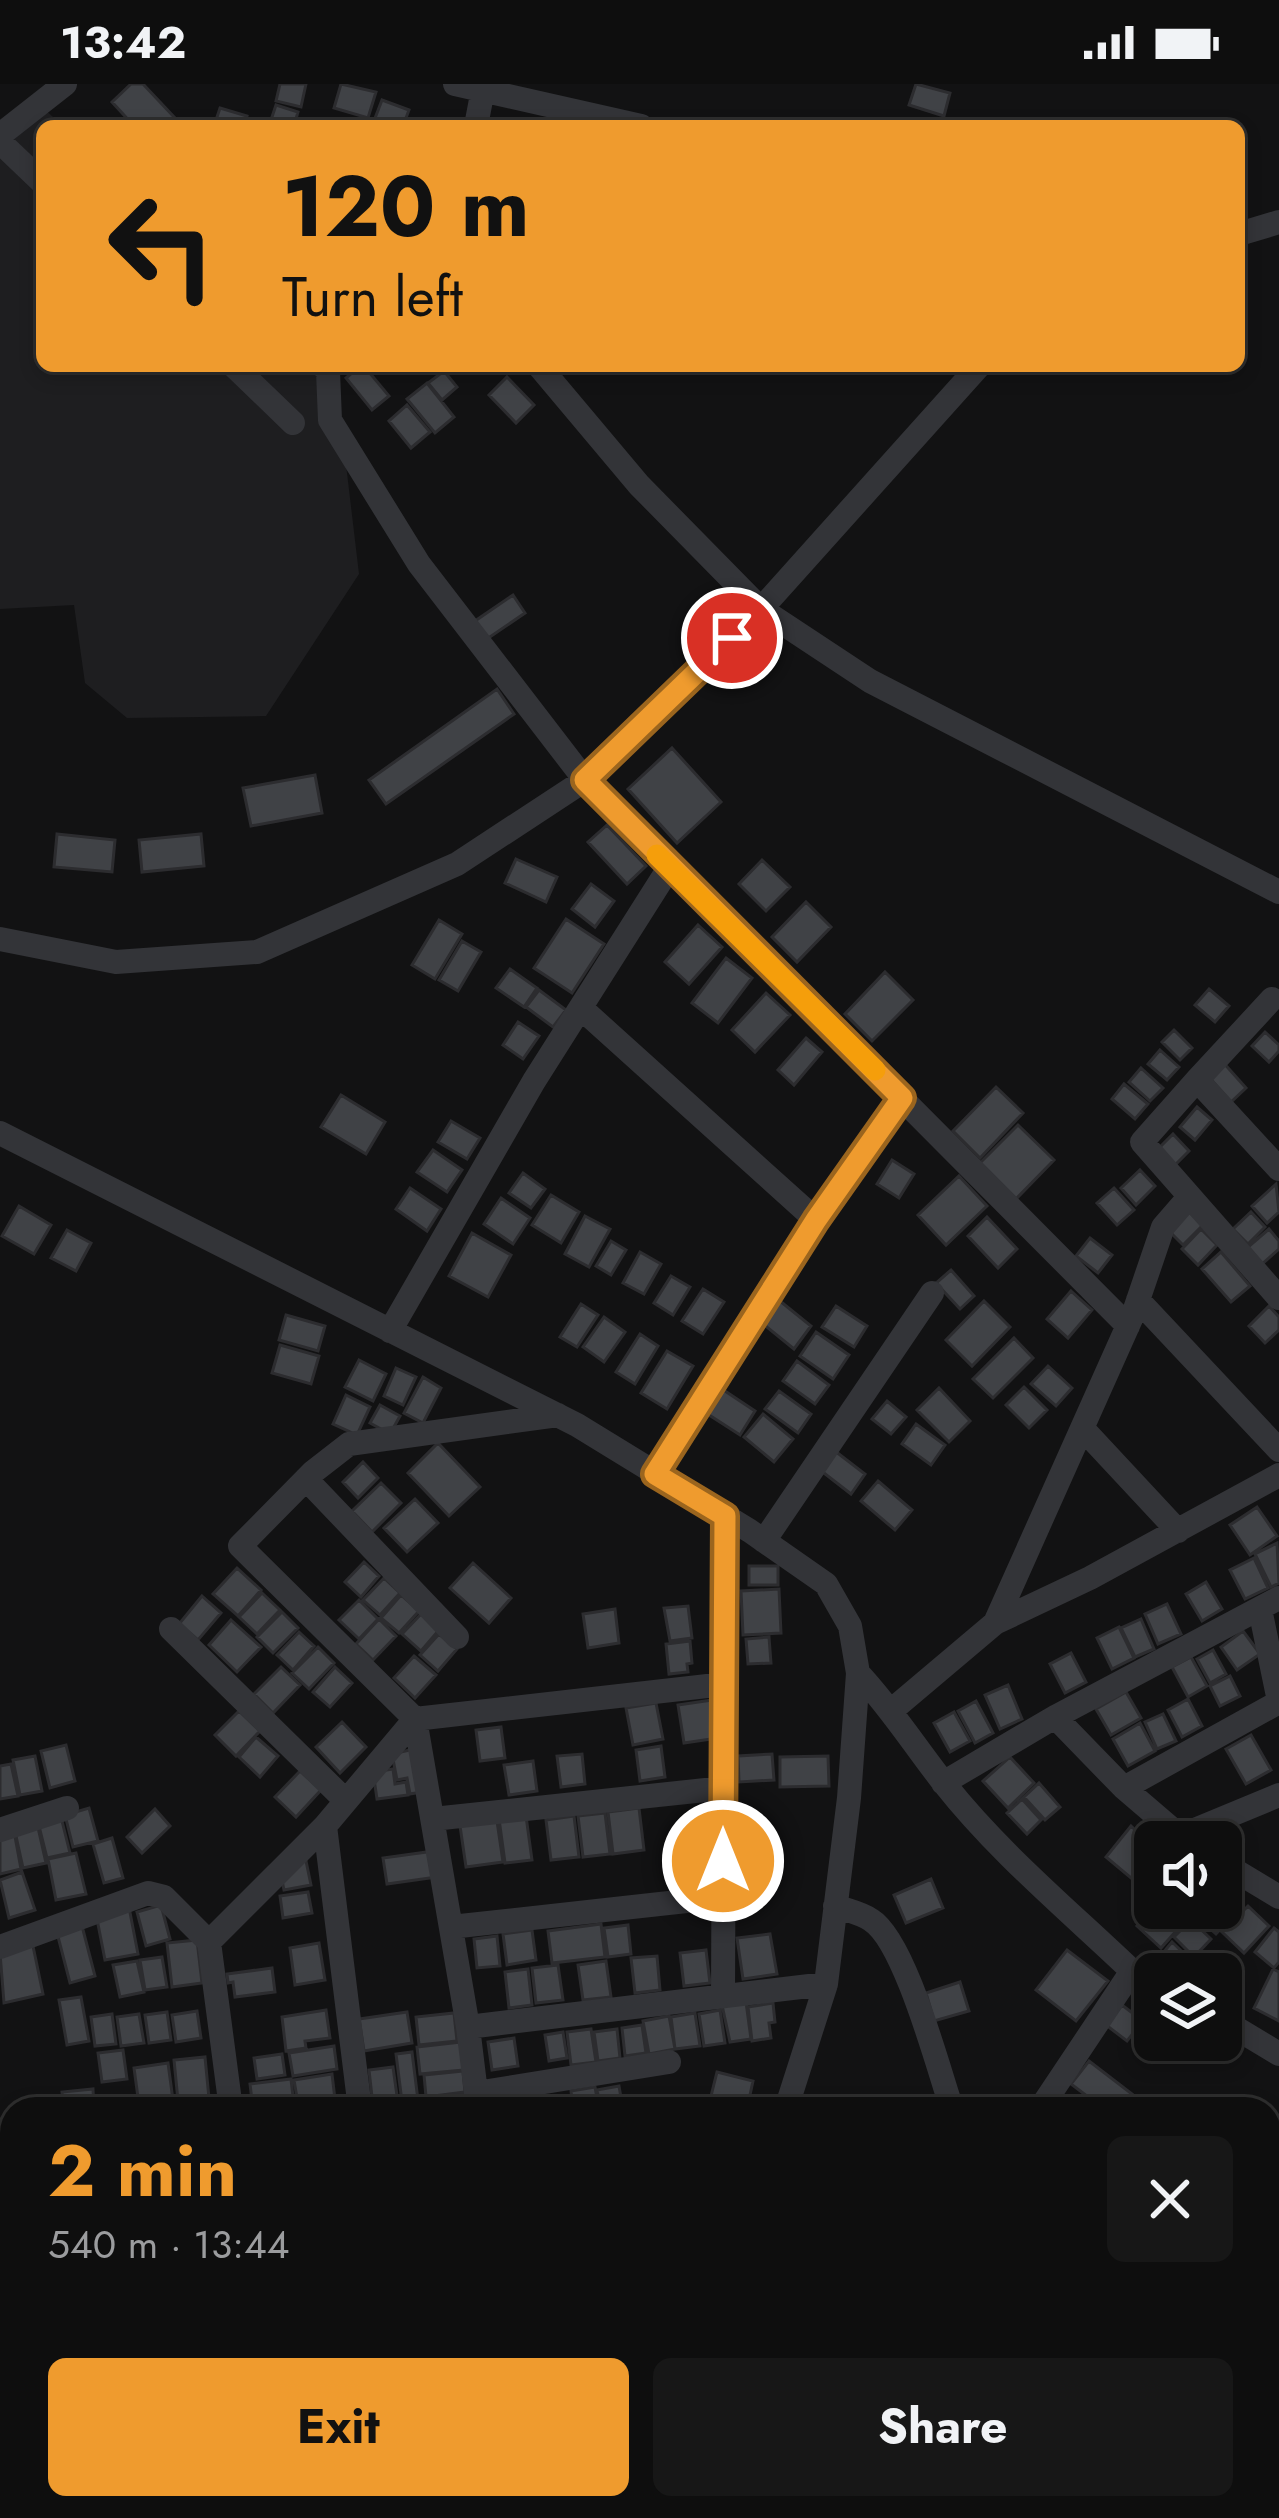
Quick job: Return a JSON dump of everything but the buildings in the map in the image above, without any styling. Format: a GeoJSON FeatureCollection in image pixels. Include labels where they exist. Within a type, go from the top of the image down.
{"type":"FeatureCollection","features":[{"type":"Feature","properties":{"kind":"street"},"geometry":{"type":"LineString","coordinates":[[36,176],[0,139],[65,84]]}},
{"type":"Feature","properties":{"kind":"street"},"geometry":{"type":"LineString","coordinates":[[454,84],[617,120]]}},
{"type":"Feature","properties":{"kind":"street"},"geometry":{"type":"LineString","coordinates":[[477,120],[483,87]]}},
{"type":"Feature","properties":{"kind":"street"},"geometry":{"type":"LineString","coordinates":[[1245,232],[1279,222]]}},
{"type":"Feature","properties":{"kind":"street"},"geometry":{"type":"LineString","coordinates":[[240,372],[293,423]]}},
{"type":"Feature","properties":{"kind":"street"},"geometry":{"type":"LineString","coordinates":[[328,372],[330,420],[419,564],[585,780],[1128,1326]]}},
{"type":"Feature","properties":{"kind":"street"},"geometry":{"type":"LineString","coordinates":[[544,372],[639,484],[761,609],[870,681],[1279,892]]}},
{"type":"Feature","properties":{"kind":"street"},"geometry":{"type":"LineString","coordinates":[[0,938],[116,962],[256,952],[457,864],[585,780],[761,609],[974,372]]}},
{"type":"Feature","properties":{"kind":"street"},"geometry":{"type":"LineString","coordinates":[[389,1331],[534,1081],[669,868]]}},
{"type":"Feature","properties":{"kind":"street"},"geometry":{"type":"LineString","coordinates":[[1272,999],[1142,1142],[1279,1298]]}},
{"type":"Feature","properties":{"kind":"street"},"geometry":{"type":"LineString","coordinates":[[582,1009],[816,1220]]}},
{"type":"Feature","properties":{"kind":"street"},"geometry":{"type":"LineString","coordinates":[[1197,1080],[1279,1169]]}},
{"type":"Feature","properties":{"kind":"street"},"geometry":{"type":"LineString","coordinates":[[655,1474],[816,1220],[902,1098]]}},
{"type":"Feature","properties":{"kind":"street"},"geometry":{"type":"LineString","coordinates":[[0,1133],[558,1415],[725,1516],[826,1584],[850,1626],[858,1673],[826,1984],[790,2097]]}},
{"type":"Feature","properties":{"kind":"street"},"geometry":{"type":"LineString","coordinates":[[995,1622],[1128,1326],[1163,1227],[1189,1196]]}},
{"type":"Feature","properties":{"kind":"street"},"geometry":{"type":"LineString","coordinates":[[764,1541],[932,1293]]}},
{"type":"Feature","properties":{"kind":"street"},"geometry":{"type":"LineString","coordinates":[[1138,1300],[1279,1450]]}},
{"type":"Feature","properties":{"kind":"street"},"geometry":{"type":"LineString","coordinates":[[477,2097],[416,1719],[240,1546],[306,1479],[349,1444],[558,1415]]}},
{"type":"Feature","properties":{"kind":"street"},"geometry":{"type":"LineString","coordinates":[[1083,1429],[1178,1532]]}},
{"type":"Feature","properties":{"kind":"street"},"geometry":{"type":"LineString","coordinates":[[892,1710],[995,1622],[1178,1532],[1279,1475]]}},
{"type":"Feature","properties":{"kind":"street"},"geometry":{"type":"LineString","coordinates":[[306,1479],[457,1636]]}},
{"type":"Feature","properties":{"kind":"street"},"geometry":{"type":"LineString","coordinates":[[723,1996],[725,1516]]}},
{"type":"Feature","properties":{"kind":"street"},"geometry":{"type":"LineString","coordinates":[[943,1783],[1269,1604],[1279,1701],[1124,1788]]}},
{"type":"Feature","properties":{"kind":"street"},"geometry":{"type":"LineString","coordinates":[[171,1629],[346,1801]]}},
{"type":"Feature","properties":{"kind":"street"},"geometry":{"type":"LineString","coordinates":[[858,1673],[892,1710],[943,1783],[1007,1852],[1134,1968]]}},
{"type":"Feature","properties":{"kind":"street"},"geometry":{"type":"LineString","coordinates":[[209,1942],[325,1826],[416,1719],[724,1684]]}},
{"type":"Feature","properties":{"kind":"street"},"geometry":{"type":"LineString","coordinates":[[1054,1718],[1163,1821]]}},
{"type":"Feature","properties":{"kind":"street"},"geometry":{"type":"LineString","coordinates":[[434,1819],[724,1788]]}},
{"type":"Feature","properties":{"kind":"street"},"geometry":{"type":"LineString","coordinates":[[1223,1821],[1279,1795]]}},
{"type":"Feature","properties":{"kind":"street"},"geometry":{"type":"LineString","coordinates":[[0,1831],[68,1808]]}},
{"type":"Feature","properties":{"kind":"street"},"geometry":{"type":"LineString","coordinates":[[325,1826],[359,2097]]}},
{"type":"Feature","properties":{"kind":"street"},"geometry":{"type":"LineString","coordinates":[[1242,1875],[1279,1897]]}},
{"type":"Feature","properties":{"kind":"street"},"geometry":{"type":"LineString","coordinates":[[0,1947],[148,1893],[164,1897],[209,1942],[229,2097]]}},
{"type":"Feature","properties":{"kind":"street"},"geometry":{"type":"LineString","coordinates":[[451,1927],[723,1897]]}},
{"type":"Feature","properties":{"kind":"street"},"geometry":{"type":"LineString","coordinates":[[836,1906],[873,1921],[889,1942],[915,1998],[948,2097]]}},
{"type":"Feature","properties":{"kind":"street"},"geometry":{"type":"LineString","coordinates":[[468,2027],[826,1984]]}},
{"type":"Feature","properties":{"kind":"street"},"geometry":{"type":"LineString","coordinates":[[1049,2097],[1134,1990]]}},
{"type":"Feature","properties":{"kind":"street"},"geometry":{"type":"LineString","coordinates":[[1242,2032],[1279,2054]]}},
{"type":"Feature","properties":{"kind":"street"},"geometry":{"type":"LineString","coordinates":[[497,2097],[669,2062]]}},
{"type":"Feature","properties":{"kind":"shaded area"},"geometry":{"type":"Polygon","coordinates":[[[31,97],[56,120],[36,120],[36,372],[329,372],[336,380],[359,574],[266,716],[127,718],[85,683],[74,605],[0,609],[0,133],[31,97]]]}},
{"type":"Feature","properties":{"kind":"slow traffic"},"geometry":{"type":"LineString","coordinates":[[657,855],[875,1070]]}},
{"type":"Feature","properties":{"kind":"route"},"geometry":{"type":"LineString","coordinates":[[723,1861],[725,1516],[655,1474],[816,1220],[902,1098],[585,780],[732,638]]}}]}
